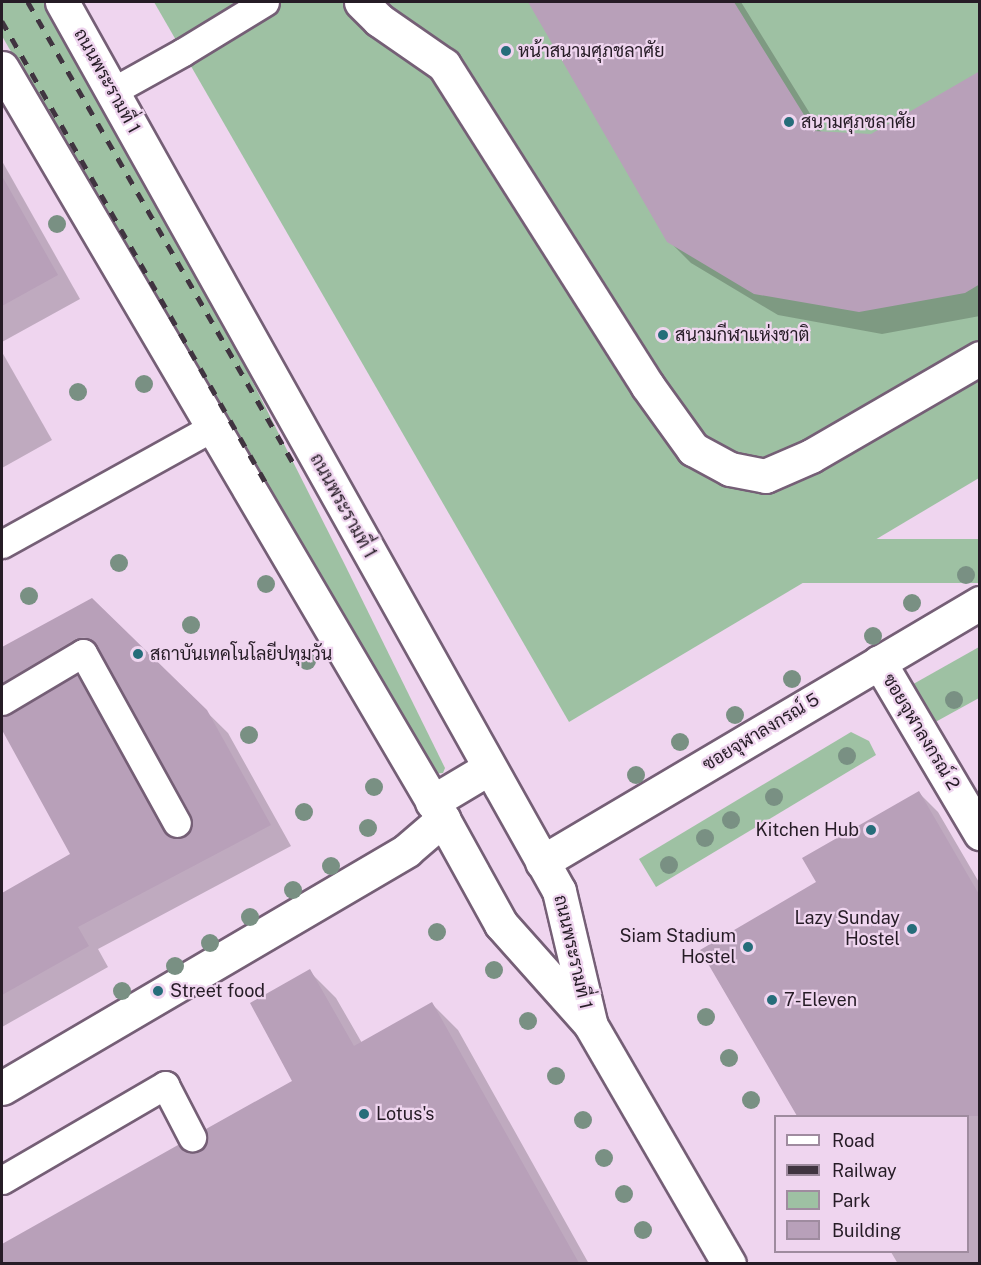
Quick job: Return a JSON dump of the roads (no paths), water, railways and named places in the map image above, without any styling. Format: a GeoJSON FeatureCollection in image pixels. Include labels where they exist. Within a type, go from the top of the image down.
{"type":"FeatureCollection","features":[{"type":"Feature","properties":{"kind":"main road","name":"ถนนพระรามที่ 1"},"geometry":{"type":"LineString","coordinates":[[62,2],[559,891],[590,1024]]}},
{"type":"Feature","properties":{"kind":"main road"},"geometry":{"type":"LineString","coordinates":[[361,2],[379,20],[444,65],[648,385],[693,449],[730,469],[765,476],[812,456],[980,358]]}},
{"type":"Feature","properties":{"kind":"main road","name":"ถนนพระรามที่ 1"},"geometry":{"type":"LineString","coordinates":[[2,68],[438,811],[501,924],[590,1024],[729,1263]]}},
{"type":"Feature","properties":{"kind":"main road","name":"ซอยจุฬาลงกรณ์ 5"},"geometry":{"type":"LineString","coordinates":[[542,862],[980,603]]}},
{"type":"Feature","properties":{"kind":"main road","name":"ซอยจุฬาลงกรณ์ 2"},"geometry":{"type":"LineString","coordinates":[[879,662],[980,833]]}},
{"type":"Feature","properties":{"kind":"main road"},"geometry":{"type":"LineString","coordinates":[[2,1088],[407,850],[438,811],[489,768]]}},
{"type":"Feature","properties":{"kind":"lane"},"geometry":{"type":"LineString","coordinates":[[113,91],[265,2]]}},
{"type":"Feature","properties":{"kind":"lane"},"geometry":{"type":"LineString","coordinates":[[2,544],[212,428]]}},
{"type":"Feature","properties":{"kind":"lane"},"geometry":{"type":"LineString","coordinates":[[2,701],[84,653],[177,823]]}},
{"type":"Feature","properties":{"kind":"lane"},"geometry":{"type":"LineString","coordinates":[[2,1180],[165,1085],[192,1137]]}},
{"type":"Feature","properties":{"kind":"railway"},"geometry":{"type":"LineString","coordinates":[[28,2],[295,466]]}},
{"type":"Feature","properties":{"kind":"railway"},"geometry":{"type":"LineString","coordinates":[[2,21],[266,483]]}},
{"type":"Feature","properties":{"kind":"place","name":"หน้าสนามศุภชลาศัย"},"geometry":{"type":"Point","coordinates":[506,51]}},
{"type":"Feature","properties":{"kind":"place","name":"สนามศุภชลาศัย"},"geometry":{"type":"Point","coordinates":[789,122]}},
{"type":"Feature","properties":{"kind":"place","name":"สนามกีฬาแห่งชาติ"},"geometry":{"type":"Point","coordinates":[663,335]}},
{"type":"Feature","properties":{"kind":"place","name":"สถาบันเทคโนโลยีปทุมวัน"},"geometry":{"type":"Point","coordinates":[138,654]}},
{"type":"Feature","properties":{"kind":"place","name":"Kitchen Hub"},"geometry":{"type":"Point","coordinates":[871,830]}},
{"type":"Feature","properties":{"kind":"place","name":"Lazy Sunday Hostel"},"geometry":{"type":"Point","coordinates":[912,929]}},
{"type":"Feature","properties":{"kind":"place","name":"Siam Stadium Hostel"},"geometry":{"type":"Point","coordinates":[748,947]}},
{"type":"Feature","properties":{"kind":"place","name":"Street food"},"geometry":{"type":"Point","coordinates":[158,991]}},
{"type":"Feature","properties":{"kind":"place","name":"7-Eleven"},"geometry":{"type":"Point","coordinates":[772,1000]}},
{"type":"Feature","properties":{"kind":"place","name":"Lotus's"},"geometry":{"type":"Point","coordinates":[364,1114]}}]}
